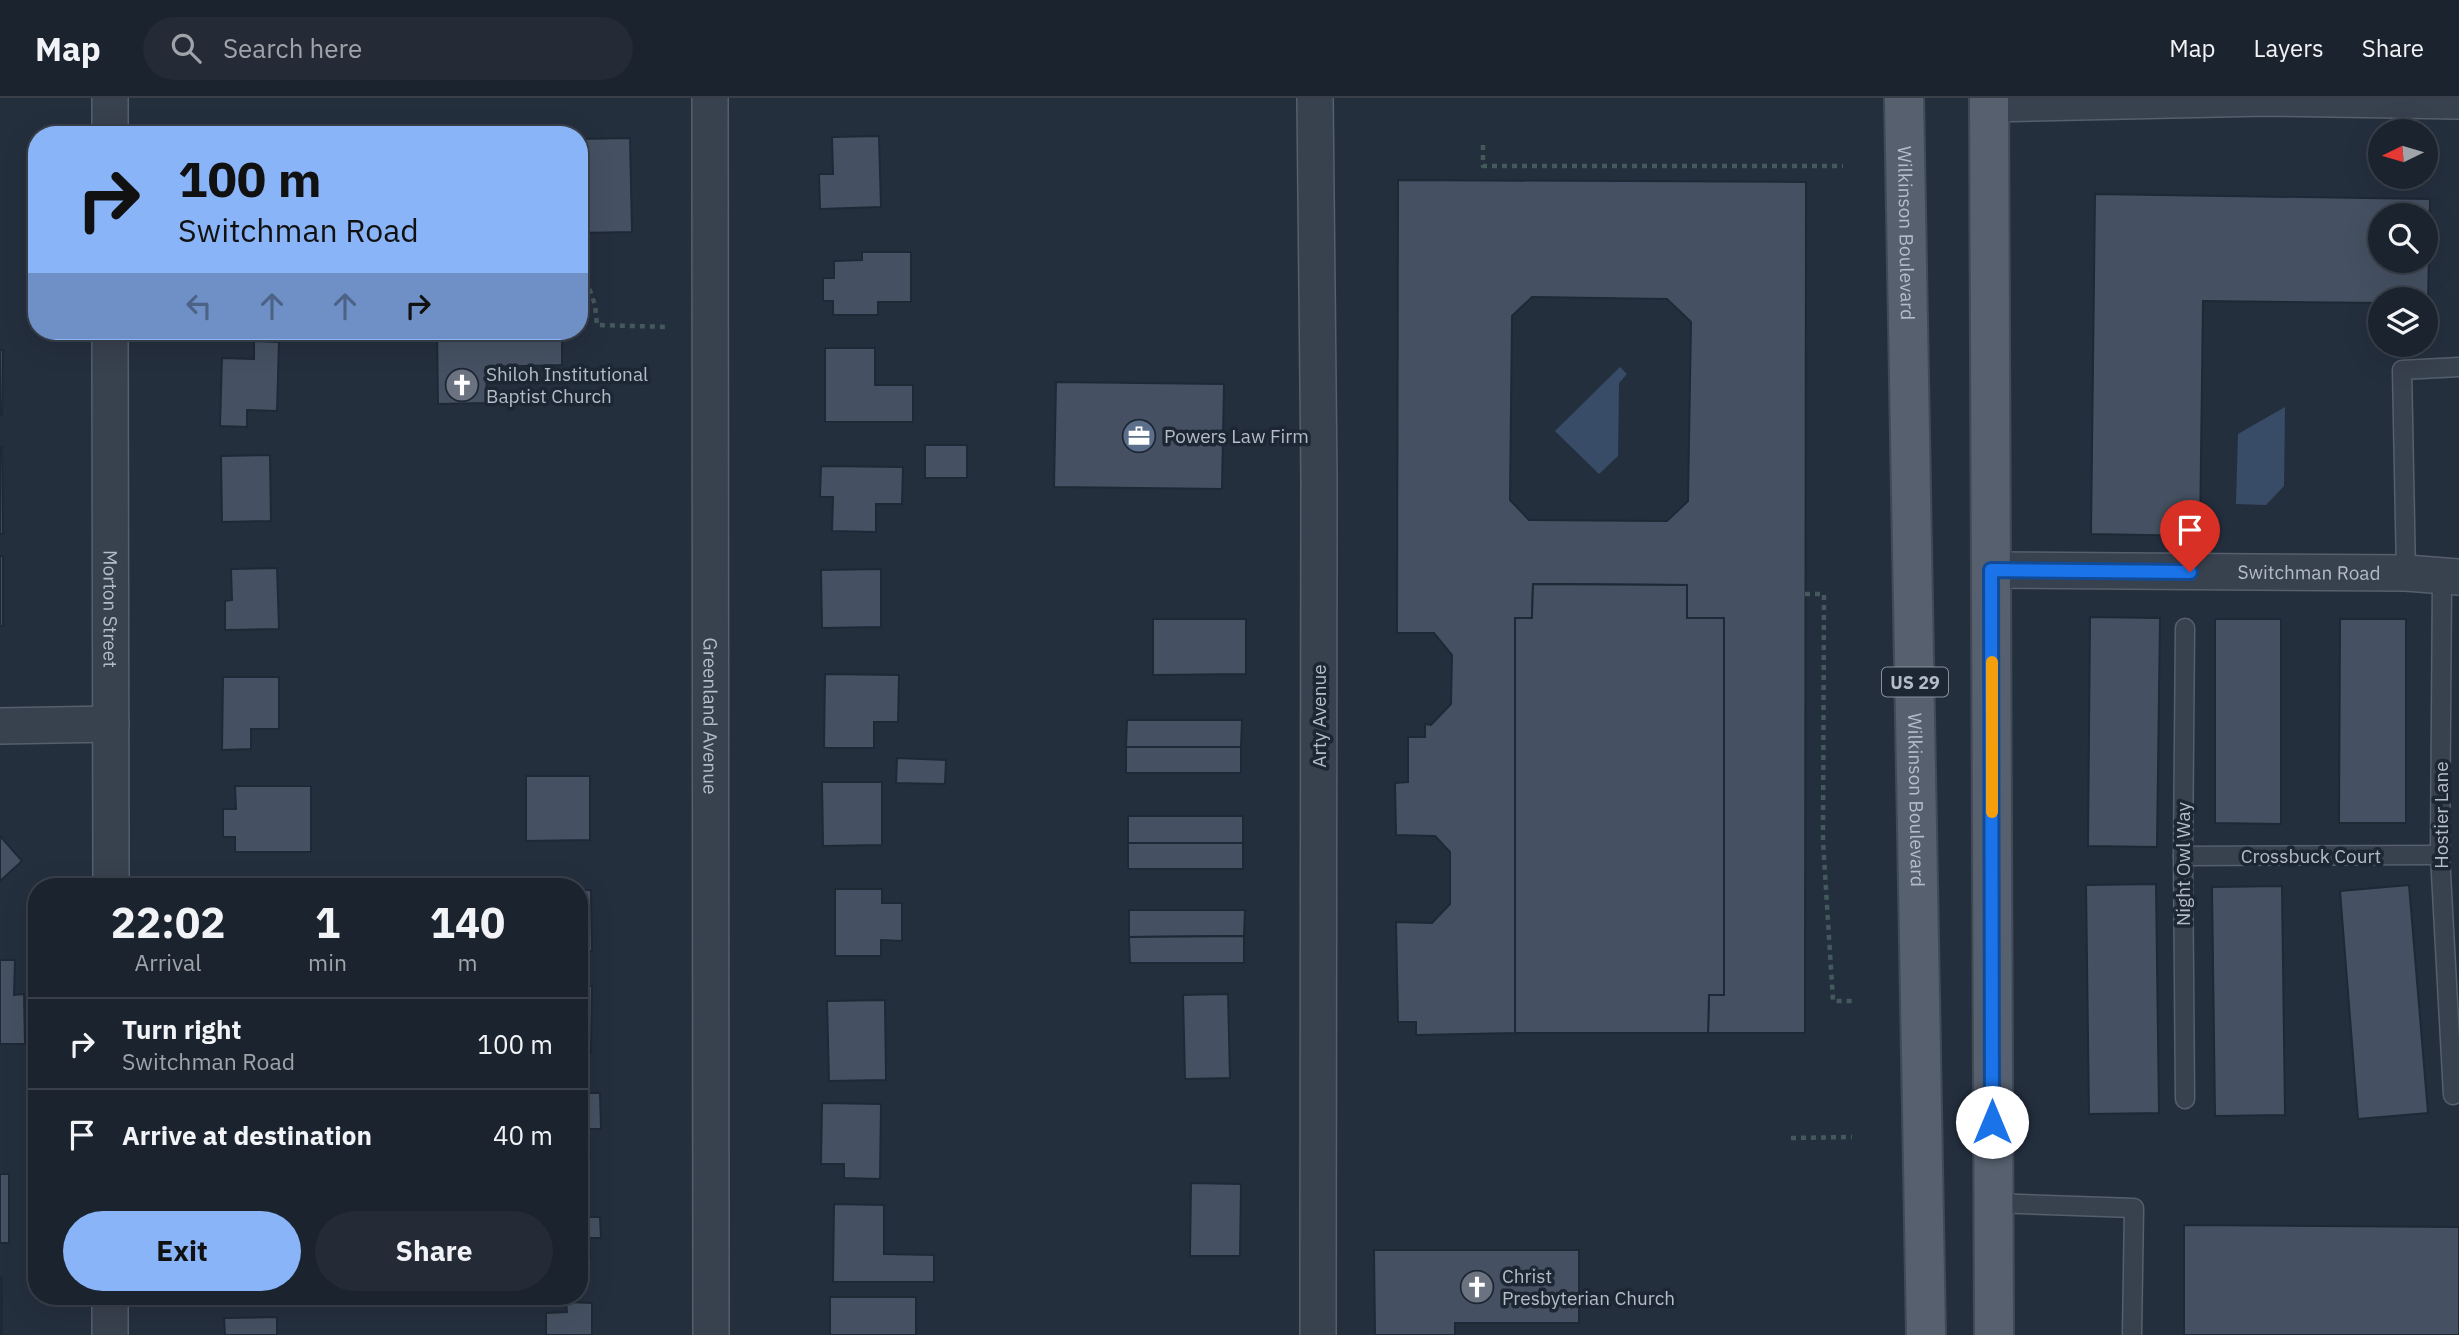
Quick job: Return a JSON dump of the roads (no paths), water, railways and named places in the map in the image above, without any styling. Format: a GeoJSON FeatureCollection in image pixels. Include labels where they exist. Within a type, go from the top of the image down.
{"type":"FeatureCollection","features":[{"type":"Feature","properties":{"kind":"main road","name":"Wilkinson Boulevard"},"geometry":{"type":"LineString","coordinates":[[1905,98],[1926,1335]]}},
{"type":"Feature","properties":{"kind":"main road"},"geometry":{"type":"LineString","coordinates":[[1989,101],[1994,1335]]}},
{"type":"Feature","properties":{"kind":"street"},"geometry":{"type":"LineString","coordinates":[[110,98],[110,126]]}},
{"type":"Feature","properties":{"kind":"street","name":"Greenland Avenue"},"geometry":{"type":"LineString","coordinates":[[710,98],[711,1335]]}},
{"type":"Feature","properties":{"kind":"street","name":"Arty Avenue"},"geometry":{"type":"LineString","coordinates":[[1315,98],[1319,478],[1318,1335]]}},
{"type":"Feature","properties":{"kind":"street"},"geometry":{"type":"LineString","coordinates":[[1989,101],[2264,98],[2459,101]]}},
{"type":"Feature","properties":{"kind":"street","name":"Morton Street"},"geometry":{"type":"LineString","coordinates":[[110,340],[111,878]]}},
{"type":"Feature","properties":{"kind":"street","name":"Switchman Road"},"geometry":{"type":"LineString","coordinates":[[1991,570],[2406,573],[2451,578]]}},
{"type":"Feature","properties":{"kind":"street"},"geometry":{"type":"LineString","coordinates":[[0,726],[111,724]]}},
{"type":"Feature","properties":{"kind":"street"},"geometry":{"type":"LineString","coordinates":[[110,1305],[110,1335]]}},
{"type":"Feature","properties":{"kind":"lane"},"geometry":{"type":"LineString","coordinates":[[2406,573],[2402,370],[2459,367]]}},
{"type":"Feature","properties":{"kind":"lane","name":"Hostier Lane"},"geometry":{"type":"LineString","coordinates":[[2451,578],[2440,855],[2452,1095]]}},
{"type":"Feature","properties":{"kind":"lane","name":"Night Owl Way"},"geometry":{"type":"LineString","coordinates":[[2185,628],[2185,1100]]}},
{"type":"Feature","properties":{"kind":"lane","name":"Crossbuck Court"},"geometry":{"type":"LineString","coordinates":[[2183,856],[2440,855]]}},
{"type":"Feature","properties":{"kind":"lane"},"geometry":{"type":"LineString","coordinates":[[1993,1203],[2134,1208],[2132,1335]]}},
{"type":"Feature","properties":{"kind":"water"},"geometry":{"type":"Polygon","coordinates":[[[1620,367],[1627,374],[1619,383],[1618,456],[1599,474],[1555,431],[1620,367]]]}},
{"type":"Feature","properties":{"kind":"water"},"geometry":{"type":"Polygon","coordinates":[[[2285,407],[2284,486],[2266,505],[2236,504],[2238,434],[2285,407]]]}},
{"type":"Feature","properties":{"kind":"place","name":"Shiloh Institutional Baptist Church"},"geometry":{"type":"Point","coordinates":[462,385]}},
{"type":"Feature","properties":{"kind":"place","name":"Powers Law Firm"},"geometry":{"type":"Point","coordinates":[1139,436]}},
{"type":"Feature","properties":{"kind":"place","name":"Christ Presbyterian Church"},"geometry":{"type":"Point","coordinates":[1477,1287]}}]}
